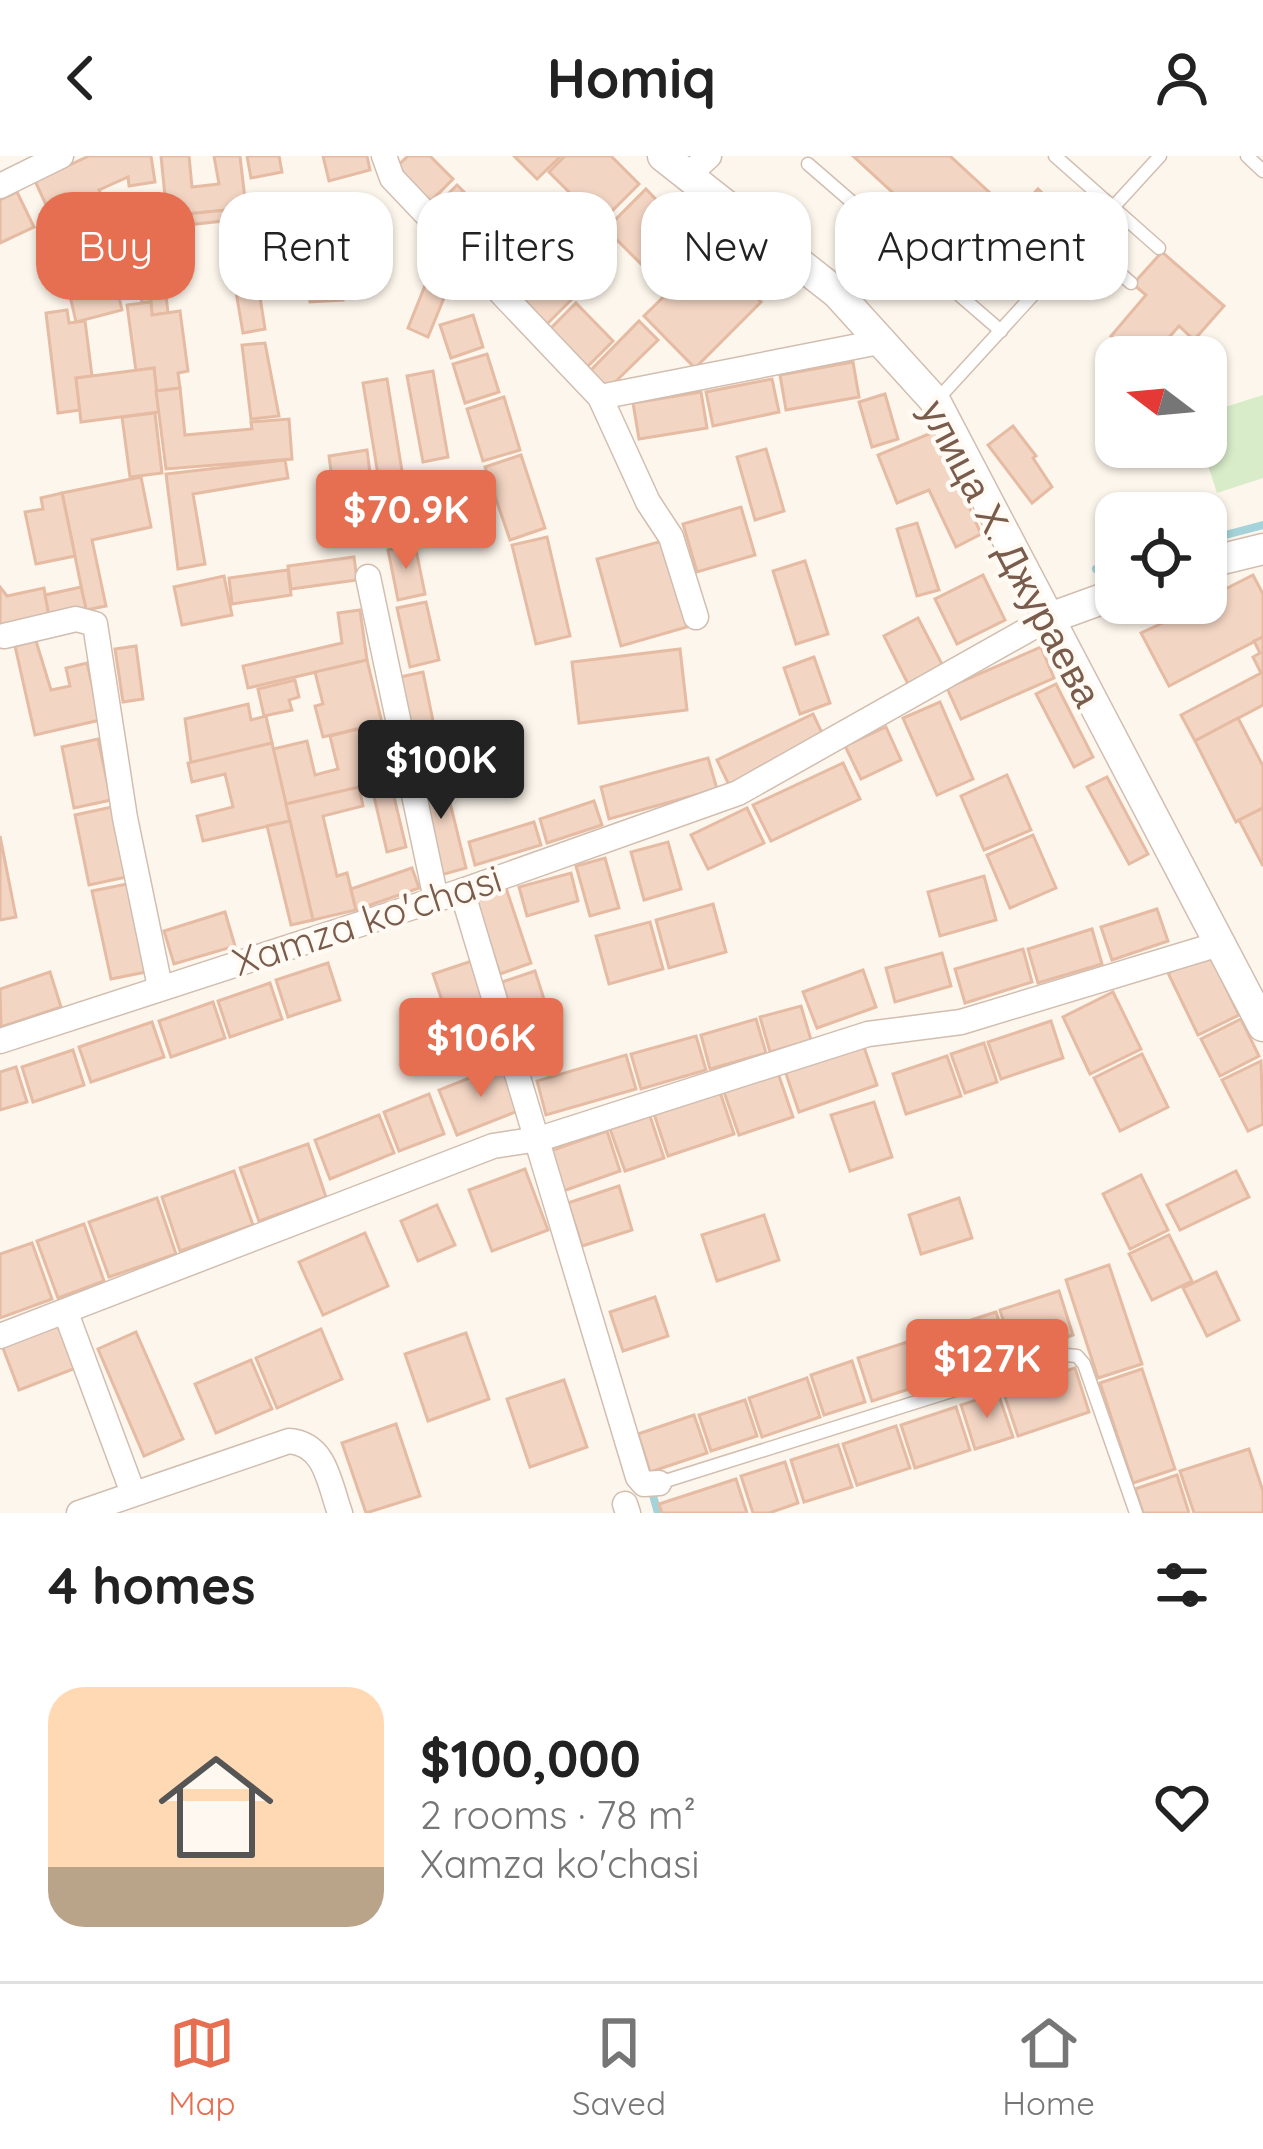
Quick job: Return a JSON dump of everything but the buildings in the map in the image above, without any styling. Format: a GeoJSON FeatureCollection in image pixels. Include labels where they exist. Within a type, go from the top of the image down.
{"type":"FeatureCollection","features":[{"type":"Feature","properties":{"kind":"street"},"geometry":{"type":"LineString","coordinates":[[0,186],[61,156]]}},
{"type":"Feature","properties":{"kind":"street"},"geometry":{"type":"LineString","coordinates":[[385,156],[392,178],[600,397],[648,502],[671,537],[696,617]]}},
{"type":"Feature","properties":{"kind":"street","name":"улица Х. Джураева"},"geometry":{"type":"LineString","coordinates":[[686,162],[835,291]]}},
{"type":"Feature","properties":{"kind":"street","name":"улица Х. Джураева"},"geometry":{"type":"LineString","coordinates":[[844,300],[935,401],[1263,1026]]}},
{"type":"Feature","properties":{"kind":"street"},"geometry":{"type":"LineString","coordinates":[[600,397],[884,341]]}},
{"type":"Feature","properties":{"kind":"street"},"geometry":{"type":"LineString","coordinates":[[1227,558],[1263,549]]}},
{"type":"Feature","properties":{"kind":"street"},"geometry":{"type":"LineString","coordinates":[[368,577],[436,899]]}},
{"type":"Feature","properties":{"kind":"street"},"geometry":{"type":"LineString","coordinates":[[1047,619],[1095,602]]}},
{"type":"Feature","properties":{"kind":"street"},"geometry":{"type":"LineString","coordinates":[[4,636],[76,619],[94,624],[125,818],[160,987]]}},
{"type":"Feature","properties":{"kind":"street","name":"Xamza ko'chasi"},"geometry":{"type":"LineString","coordinates":[[0,1041],[462,891],[738,794],[1047,619]]}},
{"type":"Feature","properties":{"kind":"street"},"geometry":{"type":"LineString","coordinates":[[462,891],[638,1477],[644,1484],[659,1483]]}},
{"type":"Feature","properties":{"kind":"street"},"geometry":{"type":"LineString","coordinates":[[0,1336],[494,1146],[539,1139],[868,1034],[962,1022],[1219,944]]}},
{"type":"Feature","properties":{"kind":"street"},"geometry":{"type":"LineString","coordinates":[[66,1313],[133,1493]]}},
{"type":"Feature","properties":{"kind":"street"},"geometry":{"type":"LineString","coordinates":[[79,1513],[289,1441],[304,1442],[318,1452],[340,1513]]}},
{"type":"Feature","properties":{"kind":"lane"},"geometry":{"type":"LineString","coordinates":[[1055,156],[1095,192]]}},
{"type":"Feature","properties":{"kind":"lane"},"geometry":{"type":"LineString","coordinates":[[1126,192],[1160,156]]}},
{"type":"Feature","properties":{"kind":"lane"},"geometry":{"type":"LineString","coordinates":[[1247,156],[1263,171]]}},
{"type":"Feature","properties":{"kind":"lane"},"geometry":{"type":"LineString","coordinates":[[808,164],[837,192]]}},
{"type":"Feature","properties":{"kind":"lane"},"geometry":{"type":"LineString","coordinates":[[1128,221],[1159,248]]}},
{"type":"Feature","properties":{"kind":"lane"},"geometry":{"type":"LineString","coordinates":[[961,300],[1001,332]]}},
{"type":"Feature","properties":{"kind":"lane"},"geometry":{"type":"LineString","coordinates":[[935,401],[1029,300]]}},
{"type":"Feature","properties":{"kind":"lane"},"geometry":{"type":"LineString","coordinates":[[659,1483],[1066,1354],[1084,1364],[1136,1513]]}},
{"type":"Feature","properties":{"kind":"green space"},"geometry":{"type":"Polygon","coordinates":[[[1263,395],[1263,478],[1217,492],[1209,468],[1227,468],[1227,406],[1263,395]]]}},
{"type":"Feature","properties":{"kind":"waterway"},"geometry":{"type":"LineString","coordinates":[[1227,534],[1263,525]]}},
{"type":"Feature","properties":{"kind":"waterway"},"geometry":{"type":"LineString","coordinates":[[650,1485],[658,1513]]}}]}
